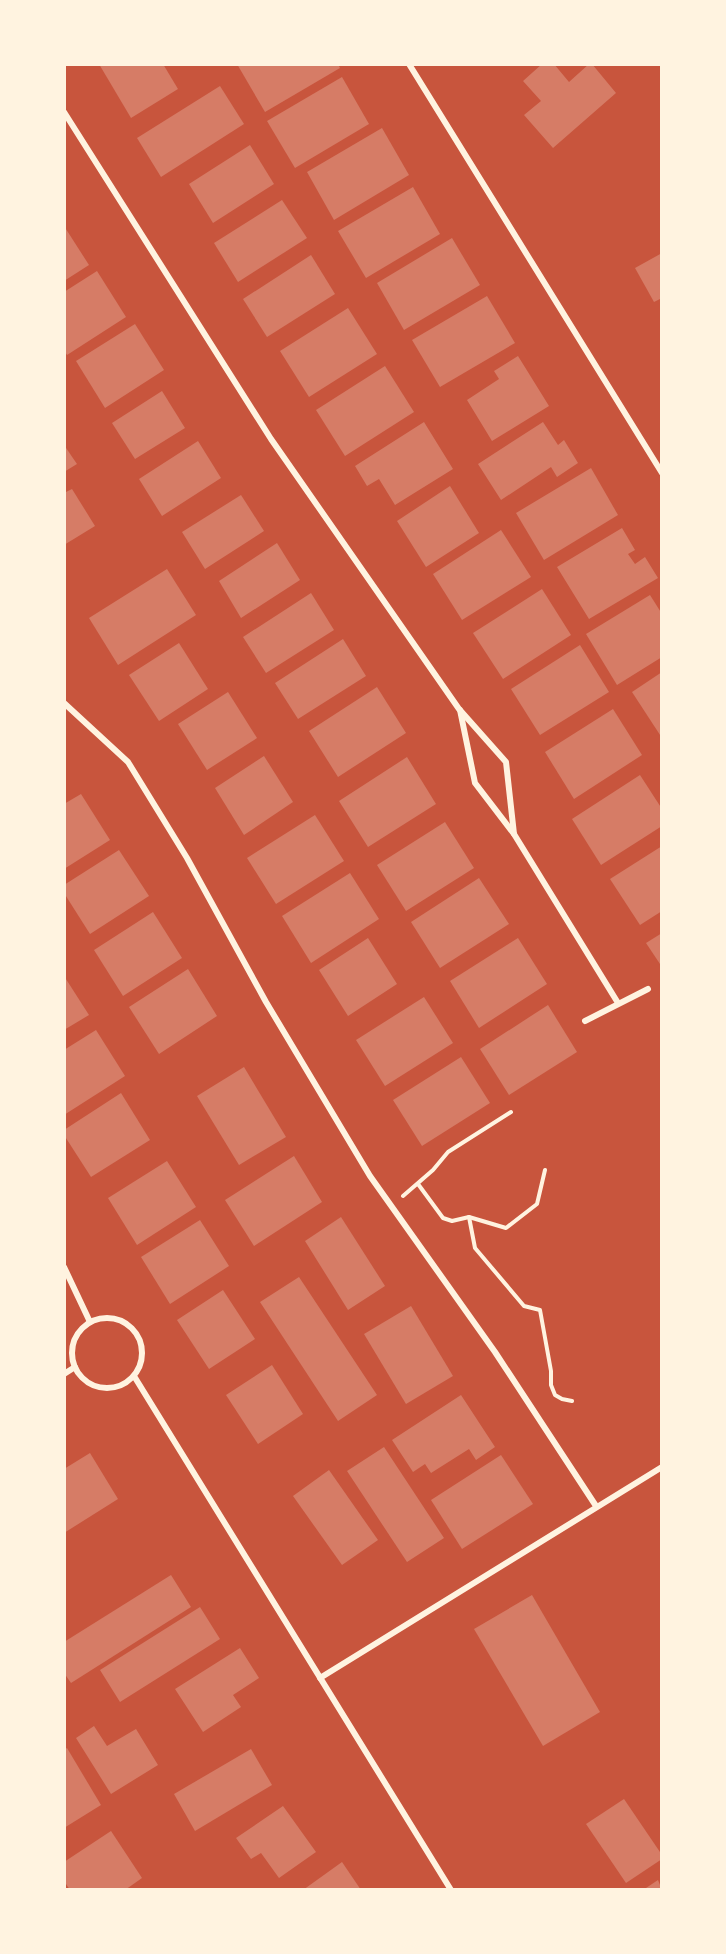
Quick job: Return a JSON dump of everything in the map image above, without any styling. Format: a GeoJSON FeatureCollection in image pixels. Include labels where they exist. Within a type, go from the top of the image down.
{"type":"FeatureCollection","features":[{"type":"Feature","properties":{"kind":"street"},"geometry":{"type":"LineString","coordinates":[[409,64],[662,473]]}},
{"type":"Feature","properties":{"kind":"street"},"geometry":{"type":"LineString","coordinates":[[64,112],[272,440],[459,709],[506,762],[514,834]]}},
{"type":"Feature","properties":{"kind":"street"},"geometry":{"type":"LineString","coordinates":[[64,703],[128,762],[187,858],[266,1002],[327,1106],[390,1206],[495,1352],[596,1506]]}},
{"type":"Feature","properties":{"kind":"street"},"geometry":{"type":"LineString","coordinates":[[459,709],[475,783],[514,834],[618,1003]]}},
{"type":"Feature","properties":{"kind":"street"},"geometry":{"type":"LineString","coordinates":[[585,1021],[648,988]]}},
{"type":"Feature","properties":{"kind":"street"},"geometry":{"type":"LineString","coordinates":[[64,1267],[90,1322]]}},
{"type":"Feature","properties":{"kind":"street"},"geometry":{"type":"LineString","coordinates":[[112,1318],[129,1325],[140,1340],[142,1357],[134,1377],[111,1389],[93,1386],[81,1377],[75,1367],[72,1351],[78,1332],[90,1322],[112,1318]]}},
{"type":"Feature","properties":{"kind":"street"},"geometry":{"type":"LineString","coordinates":[[64,1374],[75,1367]]}},
{"type":"Feature","properties":{"kind":"street"},"geometry":{"type":"LineString","coordinates":[[134,1377],[451,1890]]}},
{"type":"Feature","properties":{"kind":"street"},"geometry":{"type":"LineString","coordinates":[[320,1678],[662,1467]]}},
{"type":"Feature","properties":{"kind":"path"},"geometry":{"type":"LineString","coordinates":[[390,1206],[418,1184],[448,1152],[511,1112]]}},
{"type":"Feature","properties":{"kind":"path"},"geometry":{"type":"LineString","coordinates":[[418,1184],[443,1218],[452,1221],[469,1217],[506,1228],[537,1204],[545,1170]]}},
{"type":"Feature","properties":{"kind":"path"},"geometry":{"type":"LineString","coordinates":[[469,1217],[475,1248],[524,1306],[540,1310],[551,1371],[551,1385],[555,1395],[572,1401]]}},
{"type":"Feature","properties":{"kind":"building"},"geometry":{"type":"Polygon","coordinates":[[[99,64],[163,64],[178,89],[131,118],[99,64]]]}},
{"type":"Feature","properties":{"kind":"building"},"geometry":{"type":"Polygon","coordinates":[[[237,64],[338,64],[340,68],[265,112],[237,64]]]}},
{"type":"Feature","properties":{"kind":"building"},"geometry":{"type":"Polygon","coordinates":[[[542,64],[554,64],[569,82],[589,64],[592,64],[616,93],[553,148],[524,115],[541,101],[523,81],[542,64]]]}},
{"type":"Feature","properties":{"kind":"building"},"geometry":{"type":"Polygon","coordinates":[[[342,77],[369,124],[295,168],[267,121],[342,77]]]}},
{"type":"Feature","properties":{"kind":"building"},"geometry":{"type":"Polygon","coordinates":[[[220,86],[244,124],[161,177],[137,138],[220,86]]]}},
{"type":"Feature","properties":{"kind":"building"},"geometry":{"type":"Polygon","coordinates":[[[382,128],[409,175],[334,220],[307,172],[382,128]]]}},
{"type":"Feature","properties":{"kind":"building"},"geometry":{"type":"Polygon","coordinates":[[[250,145],[274,184],[213,223],[189,184],[250,145]]]}},
{"type":"Feature","properties":{"kind":"building"},"geometry":{"type":"Polygon","coordinates":[[[413,187],[440,234],[366,278],[338,231],[413,187]]]}},
{"type":"Feature","properties":{"kind":"building"},"geometry":{"type":"Polygon","coordinates":[[[282,200],[307,238],[238,282],[214,243],[282,200]]]}},
{"type":"Feature","properties":{"kind":"building"},"geometry":{"type":"Polygon","coordinates":[[[64,226],[89,265],[64,281],[64,226]]]}},
{"type":"Feature","properties":{"kind":"building"},"geometry":{"type":"Polygon","coordinates":[[[452,238],[480,285],[404,330],[377,283],[452,238]]]}},
{"type":"Feature","properties":{"kind":"building"},"geometry":{"type":"Polygon","coordinates":[[[662,253],[662,298],[654,302],[635,268],[662,253]]]}},
{"type":"Feature","properties":{"kind":"building"},"geometry":{"type":"Polygon","coordinates":[[[311,255],[335,294],[267,337],[243,299],[311,255]]]}},
{"type":"Feature","properties":{"kind":"building"},"geometry":{"type":"Polygon","coordinates":[[[97,271],[126,317],[67,355],[64,350],[64,292],[97,271]]]}},
{"type":"Feature","properties":{"kind":"building"},"geometry":{"type":"Polygon","coordinates":[[[487,296],[515,343],[440,387],[412,340],[487,296]]]}},
{"type":"Feature","properties":{"kind":"building"},"geometry":{"type":"Polygon","coordinates":[[[348,308],[377,354],[309,397],[280,351],[348,308]]]}},
{"type":"Feature","properties":{"kind":"building"},"geometry":{"type":"Polygon","coordinates":[[[135,324],[164,370],[105,408],[76,361],[135,324]]]}},
{"type":"Feature","properties":{"kind":"building"},"geometry":{"type":"Polygon","coordinates":[[[518,356],[549,406],[492,441],[467,400],[499,379],[494,371],[518,356]]]}},
{"type":"Feature","properties":{"kind":"building"},"geometry":{"type":"Polygon","coordinates":[[[385,366],[414,412],[345,456],[316,410],[385,366]]]}},
{"type":"Feature","properties":{"kind":"building"},"geometry":{"type":"Polygon","coordinates":[[[162,391],[185,428],[135,459],[112,423],[162,391]]]}},
{"type":"Feature","properties":{"kind":"building"},"geometry":{"type":"Polygon","coordinates":[[[424,422],[453,469],[395,505],[379,479],[367,486],[355,466],[424,422]]]}},
{"type":"Feature","properties":{"kind":"building"},"geometry":{"type":"Polygon","coordinates":[[[543,422],[558,445],[564,440],[578,463],[557,477],[551,467],[501,500],[478,464],[543,422]]]}},
{"type":"Feature","properties":{"kind":"building"},"geometry":{"type":"Polygon","coordinates":[[[198,441],[221,478],[162,516],[139,479],[198,441]]]}},
{"type":"Feature","properties":{"kind":"building"},"geometry":{"type":"Polygon","coordinates":[[[64,445],[77,464],[64,472],[64,445]]]}},
{"type":"Feature","properties":{"kind":"building"},"geometry":{"type":"Polygon","coordinates":[[[591,468],[618,515],[544,560],[516,513],[591,468]]]}},
{"type":"Feature","properties":{"kind":"building"},"geometry":{"type":"Polygon","coordinates":[[[450,486],[479,533],[426,567],[397,521],[450,486]]]}},
{"type":"Feature","properties":{"kind":"building"},"geometry":{"type":"Polygon","coordinates":[[[72,489],[95,526],[64,545],[64,493],[72,489]]]}},
{"type":"Feature","properties":{"kind":"building"},"geometry":{"type":"Polygon","coordinates":[[[241,495],[264,531],[205,569],[182,532],[241,495]]]}},
{"type":"Feature","properties":{"kind":"building"},"geometry":{"type":"Polygon","coordinates":[[[622,528],[635,550],[628,554],[635,564],[645,557],[658,578],[589,619],[557,567],[622,528]]]}},
{"type":"Feature","properties":{"kind":"building"},"geometry":{"type":"Polygon","coordinates":[[[501,530],[531,577],[462,620],[433,574],[501,530]]]}},
{"type":"Feature","properties":{"kind":"building"},"geometry":{"type":"Polygon","coordinates":[[[277,543],[300,580],[241,618],[219,581],[277,543]]]}},
{"type":"Feature","properties":{"kind":"building"},"geometry":{"type":"Polygon","coordinates":[[[167,569],[196,615],[118,665],[89,618],[167,569]]]}},
{"type":"Feature","properties":{"kind":"building"},"geometry":{"type":"Polygon","coordinates":[[[542,589],[571,635],[503,679],[473,633],[542,589]]]}},
{"type":"Feature","properties":{"kind":"building"},"geometry":{"type":"Polygon","coordinates":[[[311,593],[334,630],[266,673],[243,637],[311,593]]]}},
{"type":"Feature","properties":{"kind":"building"},"geometry":{"type":"Polygon","coordinates":[[[650,595],[662,614],[662,657],[617,685],[586,634],[650,595]]]}},
{"type":"Feature","properties":{"kind":"building"},"geometry":{"type":"Polygon","coordinates":[[[343,639],[366,676],[298,719],[275,683],[343,639]]]}},
{"type":"Feature","properties":{"kind":"building"},"geometry":{"type":"Polygon","coordinates":[[[179,643],[208,689],[159,721],[129,675],[179,643]]]}},
{"type":"Feature","properties":{"kind":"building"},"geometry":{"type":"Polygon","coordinates":[[[580,645],[609,692],[540,735],[511,689],[580,645]]]}},
{"type":"Feature","properties":{"kind":"building"},"geometry":{"type":"Polygon","coordinates":[[[662,672],[662,738],[632,692],[662,672]]]}},
{"type":"Feature","properties":{"kind":"building"},"geometry":{"type":"Polygon","coordinates":[[[377,687],[406,733],[338,777],[309,731],[377,687]]]}},
{"type":"Feature","properties":{"kind":"building"},"geometry":{"type":"Polygon","coordinates":[[[228,692],[257,738],[207,770],[178,724],[228,692]]]}},
{"type":"Feature","properties":{"kind":"building"},"geometry":{"type":"Polygon","coordinates":[[[613,709],[642,755],[574,799],[545,752],[613,709]]]}},
{"type":"Feature","properties":{"kind":"building"},"geometry":{"type":"Polygon","coordinates":[[[264,756],[293,802],[244,835],[215,788],[264,756]]]}},
{"type":"Feature","properties":{"kind":"building"},"geometry":{"type":"Polygon","coordinates":[[[407,757],[436,804],[368,847],[339,801],[407,757]]]}},
{"type":"Feature","properties":{"kind":"building"},"geometry":{"type":"Polygon","coordinates":[[[640,775],[662,809],[662,826],[601,865],[572,819],[640,775]]]}},
{"type":"Feature","properties":{"kind":"building"},"geometry":{"type":"Polygon","coordinates":[[[81,794],[110,840],[64,869],[64,804],[81,794]]]}},
{"type":"Feature","properties":{"kind":"building"},"geometry":{"type":"Polygon","coordinates":[[[315,815],[344,861],[276,904],[247,858],[315,815]]]}},
{"type":"Feature","properties":{"kind":"building"},"geometry":{"type":"Polygon","coordinates":[[[445,822],[474,868],[406,911],[377,865],[445,822]]]}},
{"type":"Feature","properties":{"kind":"building"},"geometry":{"type":"Polygon","coordinates":[[[662,846],[662,911],[640,925],[610,879],[662,846]]]}},
{"type":"Feature","properties":{"kind":"building"},"geometry":{"type":"Polygon","coordinates":[[[119,850],[149,896],[90,934],[64,893],[64,885],[119,850]]]}},
{"type":"Feature","properties":{"kind":"building"},"geometry":{"type":"Polygon","coordinates":[[[350,873],[379,919],[311,963],[282,916],[350,873]]]}},
{"type":"Feature","properties":{"kind":"building"},"geometry":{"type":"Polygon","coordinates":[[[479,878],[509,924],[440,968],[411,922],[479,878]]]}},
{"type":"Feature","properties":{"kind":"building"},"geometry":{"type":"Polygon","coordinates":[[[153,912],[182,958],[123,996],[94,950],[153,912]]]}},
{"type":"Feature","properties":{"kind":"building"},"geometry":{"type":"Polygon","coordinates":[[[662,933],[662,967],[646,943],[662,933]]]}},
{"type":"Feature","properties":{"kind":"building"},"geometry":{"type":"Polygon","coordinates":[[[368,938],[397,984],[348,1016],[319,970],[368,938]]]}},
{"type":"Feature","properties":{"kind":"building"},"geometry":{"type":"Polygon","coordinates":[[[518,938],[547,984],[479,1028],[450,981],[518,938]]]}},
{"type":"Feature","properties":{"kind":"building"},"geometry":{"type":"Polygon","coordinates":[[[188,969],[217,1016],[159,1054],[129,1007],[188,969]]]}},
{"type":"Feature","properties":{"kind":"building"},"geometry":{"type":"Polygon","coordinates":[[[64,976],[89,1015],[64,1030],[64,976]]]}},
{"type":"Feature","properties":{"kind":"building"},"geometry":{"type":"Polygon","coordinates":[[[424,997],[453,1043],[385,1086],[356,1040],[424,997]]]}},
{"type":"Feature","properties":{"kind":"building"},"geometry":{"type":"Polygon","coordinates":[[[548,1005],[577,1052],[509,1095],[480,1049],[548,1005]]]}},
{"type":"Feature","properties":{"kind":"building"},"geometry":{"type":"Polygon","coordinates":[[[96,1030],[125,1076],[64,1115],[64,1050],[96,1030]]]}},
{"type":"Feature","properties":{"kind":"building"},"geometry":{"type":"Polygon","coordinates":[[[461,1057],[490,1103],[422,1146],[393,1100],[461,1057]]]}},
{"type":"Feature","properties":{"kind":"building"},"geometry":{"type":"Polygon","coordinates":[[[244,1067],[286,1137],[239,1165],[197,1096],[244,1067]]]}},
{"type":"Feature","properties":{"kind":"building"},"geometry":{"type":"Polygon","coordinates":[[[121,1093],[150,1140],[91,1177],[64,1135],[64,1130],[121,1093]]]}},
{"type":"Feature","properties":{"kind":"building"},"geometry":{"type":"Polygon","coordinates":[[[294,1156],[322,1202],[254,1246],[225,1200],[294,1156]]]}},
{"type":"Feature","properties":{"kind":"building"},"geometry":{"type":"Polygon","coordinates":[[[167,1161],[196,1207],[137,1245],[108,1198],[167,1161]]]}},
{"type":"Feature","properties":{"kind":"building"},"geometry":{"type":"Polygon","coordinates":[[[341,1217],[385,1286],[348,1310],[305,1241],[341,1217]]]}},
{"type":"Feature","properties":{"kind":"building"},"geometry":{"type":"Polygon","coordinates":[[[200,1220],[229,1266],[170,1304],[141,1257],[200,1220]]]}},
{"type":"Feature","properties":{"kind":"building"},"geometry":{"type":"Polygon","coordinates":[[[299,1277],[377,1395],[338,1421],[260,1302],[299,1277]]]}},
{"type":"Feature","properties":{"kind":"building"},"geometry":{"type":"Polygon","coordinates":[[[223,1290],[255,1339],[209,1369],[177,1320],[223,1290]]]}},
{"type":"Feature","properties":{"kind":"building"},"geometry":{"type":"Polygon","coordinates":[[[411,1306],[453,1376],[406,1404],[364,1334],[411,1306]]]}},
{"type":"Feature","properties":{"kind":"building"},"geometry":{"type":"Polygon","coordinates":[[[272,1365],[303,1414],[258,1444],[226,1395],[272,1365]]]}},
{"type":"Feature","properties":{"kind":"building"},"geometry":{"type":"Polygon","coordinates":[[[461,1395],[495,1447],[476,1460],[469,1449],[431,1473],[425,1464],[413,1472],[392,1440],[461,1395]]]}},
{"type":"Feature","properties":{"kind":"building"},"geometry":{"type":"Polygon","coordinates":[[[384,1447],[444,1538],[407,1562],[347,1471],[384,1447]]]}},
{"type":"Feature","properties":{"kind":"building"},"geometry":{"type":"Polygon","coordinates":[[[90,1453],[118,1499],[64,1533],[64,1469],[90,1453]]]}},
{"type":"Feature","properties":{"kind":"building"},"geometry":{"type":"Polygon","coordinates":[[[501,1455],[533,1504],[462,1549],[431,1500],[501,1455]]]}},
{"type":"Feature","properties":{"kind":"building"},"geometry":{"type":"Polygon","coordinates":[[[329,1470],[378,1540],[342,1565],[293,1496],[329,1470]]]}},
{"type":"Feature","properties":{"kind":"building"},"geometry":{"type":"Polygon","coordinates":[[[171,1575],[191,1607],[71,1683],[64,1673],[64,1642],[171,1575]]]}},
{"type":"Feature","properties":{"kind":"building"},"geometry":{"type":"Polygon","coordinates":[[[532,1595],[600,1712],[543,1746],[474,1629],[532,1595]]]}},
{"type":"Feature","properties":{"kind":"building"},"geometry":{"type":"Polygon","coordinates":[[[200,1607],[220,1639],[120,1702],[100,1670],[200,1607]]]}},
{"type":"Feature","properties":{"kind":"building"},"geometry":{"type":"Polygon","coordinates":[[[240,1648],[259,1678],[233,1695],[241,1707],[203,1732],[175,1689],[240,1648]]]}},
{"type":"Feature","properties":{"kind":"building"},"geometry":{"type":"Polygon","coordinates":[[[94,1726],[107,1746],[136,1729],[158,1765],[111,1794],[76,1738],[94,1726]]]}},
{"type":"Feature","properties":{"kind":"building"},"geometry":{"type":"Polygon","coordinates":[[[67,1748],[101,1805],[64,1828],[64,1750],[67,1748]]]}},
{"type":"Feature","properties":{"kind":"building"},"geometry":{"type":"Polygon","coordinates":[[[251,1749],[272,1785],[195,1831],[174,1794],[251,1749]]]}},
{"type":"Feature","properties":{"kind":"building"},"geometry":{"type":"Polygon","coordinates":[[[624,1799],[662,1855],[662,1859],[626,1883],[586,1824],[624,1799]]]}},
{"type":"Feature","properties":{"kind":"building"},"geometry":{"type":"Polygon","coordinates":[[[283,1806],[316,1852],[279,1878],[261,1853],[251,1859],[236,1838],[283,1806]]]}},
{"type":"Feature","properties":{"kind":"building"},"geometry":{"type":"Polygon","coordinates":[[[111,1831],[142,1878],[125,1890],[70,1890],[64,1881],[64,1862],[111,1831]]]}},
{"type":"Feature","properties":{"kind":"building"},"geometry":{"type":"Polygon","coordinates":[[[342,1862],[361,1890],[303,1890],[342,1862]]]}},
{"type":"Feature","properties":{"kind":"building"},"geometry":{"type":"Polygon","coordinates":[[[658,1880],[662,1890],[643,1890],[658,1880]]]}}]}
